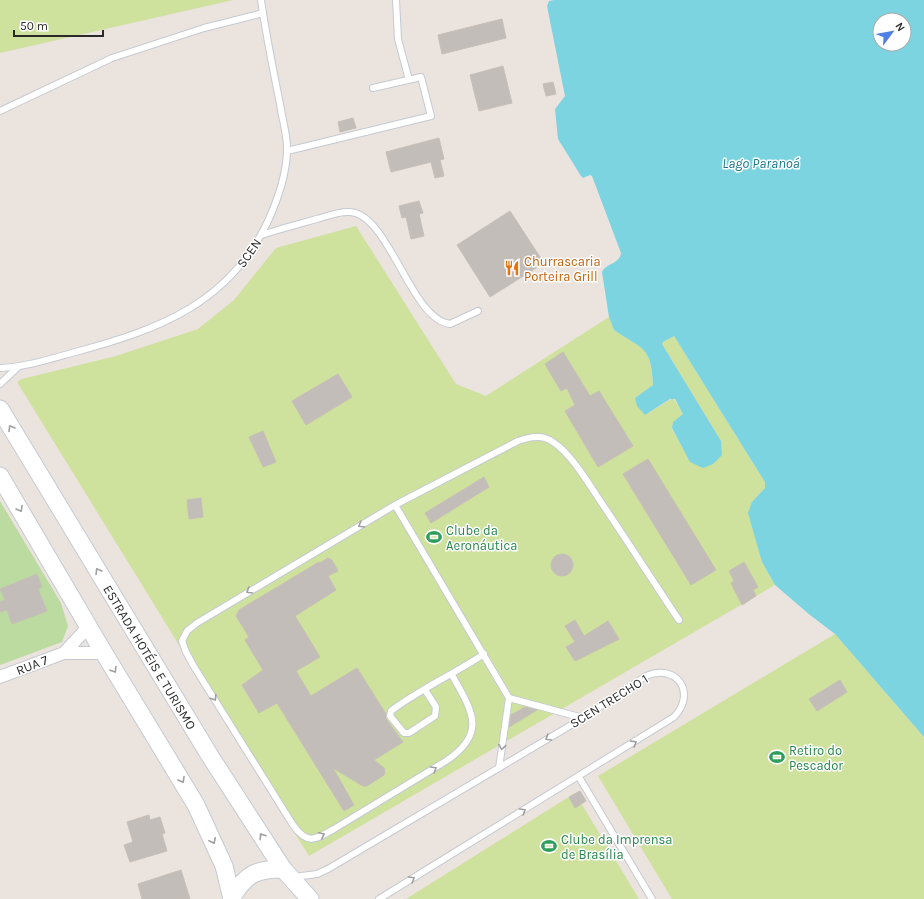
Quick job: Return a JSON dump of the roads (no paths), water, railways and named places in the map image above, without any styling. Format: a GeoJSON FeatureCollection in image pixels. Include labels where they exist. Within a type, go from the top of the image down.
{"type":"FeatureCollection","features":[{"type":"Feature","properties":{"kind":"main road","name":"ESTRADA HOTÉIS E TURISMO"},"geometry":{"type":"LineString","coordinates":[[0,409],[210,756],[310,899]]}},
{"type":"Feature","properties":{"kind":"main road"},"geometry":{"type":"LineString","coordinates":[[0,476],[88,627],[196,805],[216,846],[232,898]]}},
{"type":"Feature","properties":{"kind":"main road"},"geometry":{"type":"LineString","coordinates":[[232,898],[248,876],[258,871],[293,874]]}},
{"type":"Feature","properties":{"kind":"street","name":"RUA 7"},"geometry":{"type":"LineString","coordinates":[[64,653],[88,627]]}},
{"type":"Feature","properties":{"kind":"street","name":"RUA 7"},"geometry":{"type":"LineString","coordinates":[[0,677],[64,653],[104,653]]}},
{"type":"Feature","properties":{"kind":"lane","name":"SCEN"},"geometry":{"type":"LineString","coordinates":[[0,368],[18,367],[102,345],[144,331],[186,312],[222,285],[241,266],[262,235],[280,193],[287,151],[261,0]]}},
{"type":"Feature","properties":{"kind":"lane"},"geometry":{"type":"LineString","coordinates":[[396,0],[398,39],[409,80]]}},
{"type":"Feature","properties":{"kind":"lane"},"geometry":{"type":"LineString","coordinates":[[0,111],[112,58],[204,28],[263,13]]}},
{"type":"Feature","properties":{"kind":"lane"},"geometry":{"type":"LineString","coordinates":[[287,151],[431,116],[421,77],[374,88]]}},
{"type":"Feature","properties":{"kind":"lane"},"geometry":{"type":"LineString","coordinates":[[262,235],[345,212],[358,213],[372,224],[420,300],[433,316],[440,321],[450,324],[478,311]]}},
{"type":"Feature","properties":{"kind":"lane","name":"SCEN"},"geometry":{"type":"LineString","coordinates":[[0,384],[18,367]]}},
{"type":"Feature","properties":{"kind":"lane"},"geometry":{"type":"LineString","coordinates":[[452,675],[467,703],[473,724],[471,737],[462,750],[334,829],[318,838],[308,839],[302,836],[293,825],[184,647],[182,641],[184,634],[197,623],[395,505],[518,441],[534,437],[548,439],[564,451],[587,482],[679,620]]}},
{"type":"Feature","properties":{"kind":"lane"},"geometry":{"type":"LineString","coordinates":[[395,505],[509,698],[499,768]]}},
{"type":"Feature","properties":{"kind":"lane"},"geometry":{"type":"LineString","coordinates":[[425,690],[436,707],[434,716],[409,733],[404,733],[390,716],[391,711],[425,690],[452,675],[484,654]]}},
{"type":"Feature","properties":{"kind":"lane","name":"SCEN TRECHO 1"},"geometry":{"type":"LineString","coordinates":[[293,874],[317,874],[328,869],[583,718],[646,676],[657,672],[667,672],[676,677],[683,687],[685,698],[682,710],[674,717],[379,899]]}},
{"type":"Feature","properties":{"kind":"lane"},"geometry":{"type":"LineString","coordinates":[[509,698],[583,718]]}},
{"type":"Feature","properties":{"kind":"lane"},"geometry":{"type":"LineString","coordinates":[[579,776],[652,899]]}},
{"type":"Feature","properties":{"kind":"water","name":"Lago Paranoá"},"geometry":{"type":"Polygon","coordinates":[[[554,0],[924,0],[924,737],[835,634],[775,585],[762,562],[748,513],[752,502],[765,488],[765,482],[674,336],[662,344],[721,441],[722,455],[713,464],[703,468],[690,462],[672,428],[673,422],[683,414],[675,399],[670,399],[645,415],[637,406],[635,398],[653,385],[650,362],[644,350],[614,330],[609,317],[602,272],[620,257],[621,253],[592,176],[590,175],[583,178],[581,176],[558,139],[555,109],[565,96],[547,6],[549,1],[554,0]]]}},
{"type":"Feature","properties":{"kind":"place","name":"Churrascaria Porteira Grill"},"geometry":{"type":"Point","coordinates":[512,268]}},
{"type":"Feature","properties":{"kind":"place","name":"Clube da Aeronáutica"},"geometry":{"type":"Point","coordinates":[434,537]}},
{"type":"Feature","properties":{"kind":"place","name":"Retiro do Pescador"},"geometry":{"type":"Point","coordinates":[777,757]}},
{"type":"Feature","properties":{"kind":"place","name":"Clube da Imprensa de Brasília"},"geometry":{"type":"Point","coordinates":[549,846]}}]}
